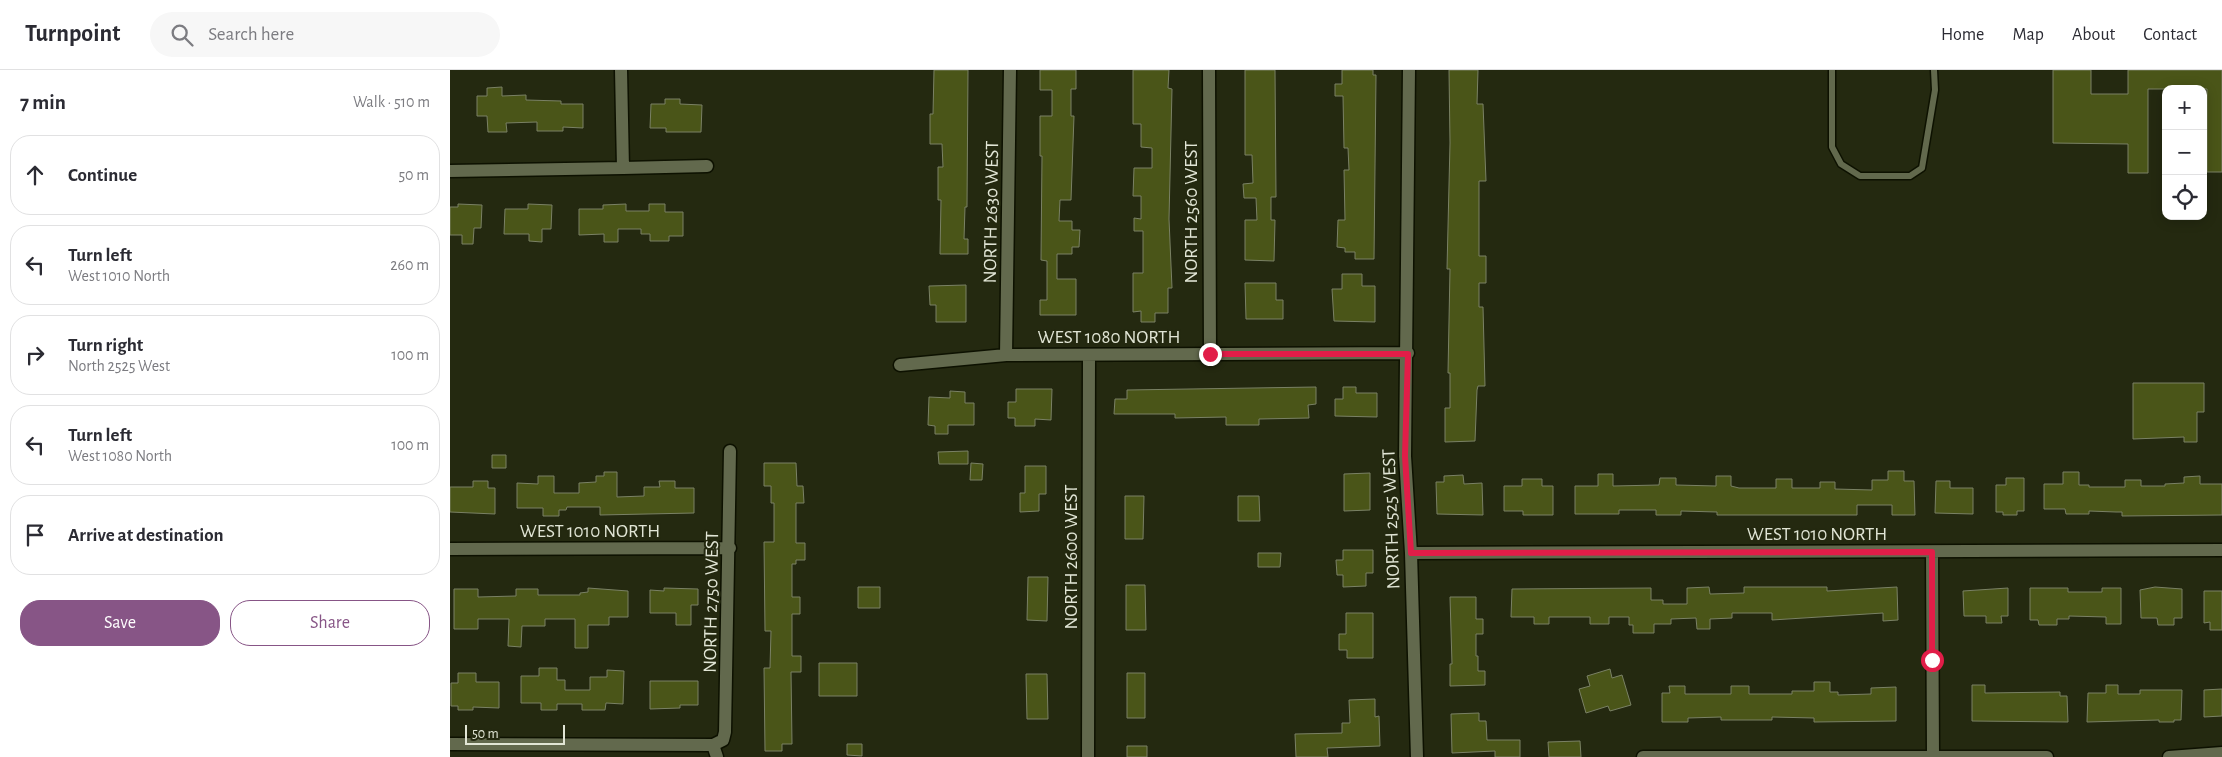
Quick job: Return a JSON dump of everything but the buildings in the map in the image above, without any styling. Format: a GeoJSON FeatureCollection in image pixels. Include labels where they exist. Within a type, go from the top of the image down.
{"type":"FeatureCollection","features":[{"type":"Feature","properties":{"kind":"street"},"geometry":{"type":"LineString","coordinates":[[621,70],[623,168]]}},
{"type":"Feature","properties":{"kind":"street","name":"NORTH 2630 WEST"},"geometry":{"type":"LineString","coordinates":[[1006,355],[1010,70]]}},
{"type":"Feature","properties":{"kind":"street","name":"NORTH 2560 WEST"},"geometry":{"type":"LineString","coordinates":[[1209,70],[1210,354]]}},
{"type":"Feature","properties":{"kind":"street","name":"NORTH 2525 WEST"},"geometry":{"type":"LineString","coordinates":[[1409,70],[1408,354],[1405,456],[1411,553],[1417,757]]}},
{"type":"Feature","properties":{"kind":"street"},"geometry":{"type":"LineString","coordinates":[[450,171],[707,166]]}},
{"type":"Feature","properties":{"kind":"street","name":"WEST 1080 NORTH"},"geometry":{"type":"LineString","coordinates":[[900,365],[1006,355],[1408,354]]}},
{"type":"Feature","properties":{"kind":"street","name":"NORTH 2600 WEST"},"geometry":{"type":"LineString","coordinates":[[1088,757],[1089,356]]}},
{"type":"Feature","properties":{"kind":"street","name":"NORTH 2750 WEST"},"geometry":{"type":"LineString","coordinates":[[715,751],[723,740],[725,732],[730,548],[730,451]]}},
{"type":"Feature","properties":{"kind":"street","name":"WEST 1010 NORTH"},"geometry":{"type":"LineString","coordinates":[[450,549],[730,548]]}},
{"type":"Feature","properties":{"kind":"street","name":"WEST 1010 NORTH"},"geometry":{"type":"LineString","coordinates":[[1411,553],[2222,550]]}},
{"type":"Feature","properties":{"kind":"street"},"geometry":{"type":"LineString","coordinates":[[1932,552],[1933,756]]}},
{"type":"Feature","properties":{"kind":"street"},"geometry":{"type":"LineString","coordinates":[[450,744],[715,751]]}},
{"type":"Feature","properties":{"kind":"street"},"geometry":{"type":"LineString","coordinates":[[2169,757],[2222,753]]}},
{"type":"Feature","properties":{"kind":"street"},"geometry":{"type":"LineString","coordinates":[[1643,757],[2046,757]]}},
{"type":"Feature","properties":{"kind":"lane"},"geometry":{"type":"LineString","coordinates":[[1832,70],[1832,147],[1841,164],[1860,176],[1910,176],[1922,168],[1926,153],[1935,90],[1934,70]]}},
{"type":"Feature","properties":{"kind":"route"},"geometry":{"type":"LineString","coordinates":[[1210,354],[1408,354],[1405,456],[1411,553],[1932,552],[1932,660]]}}]}
